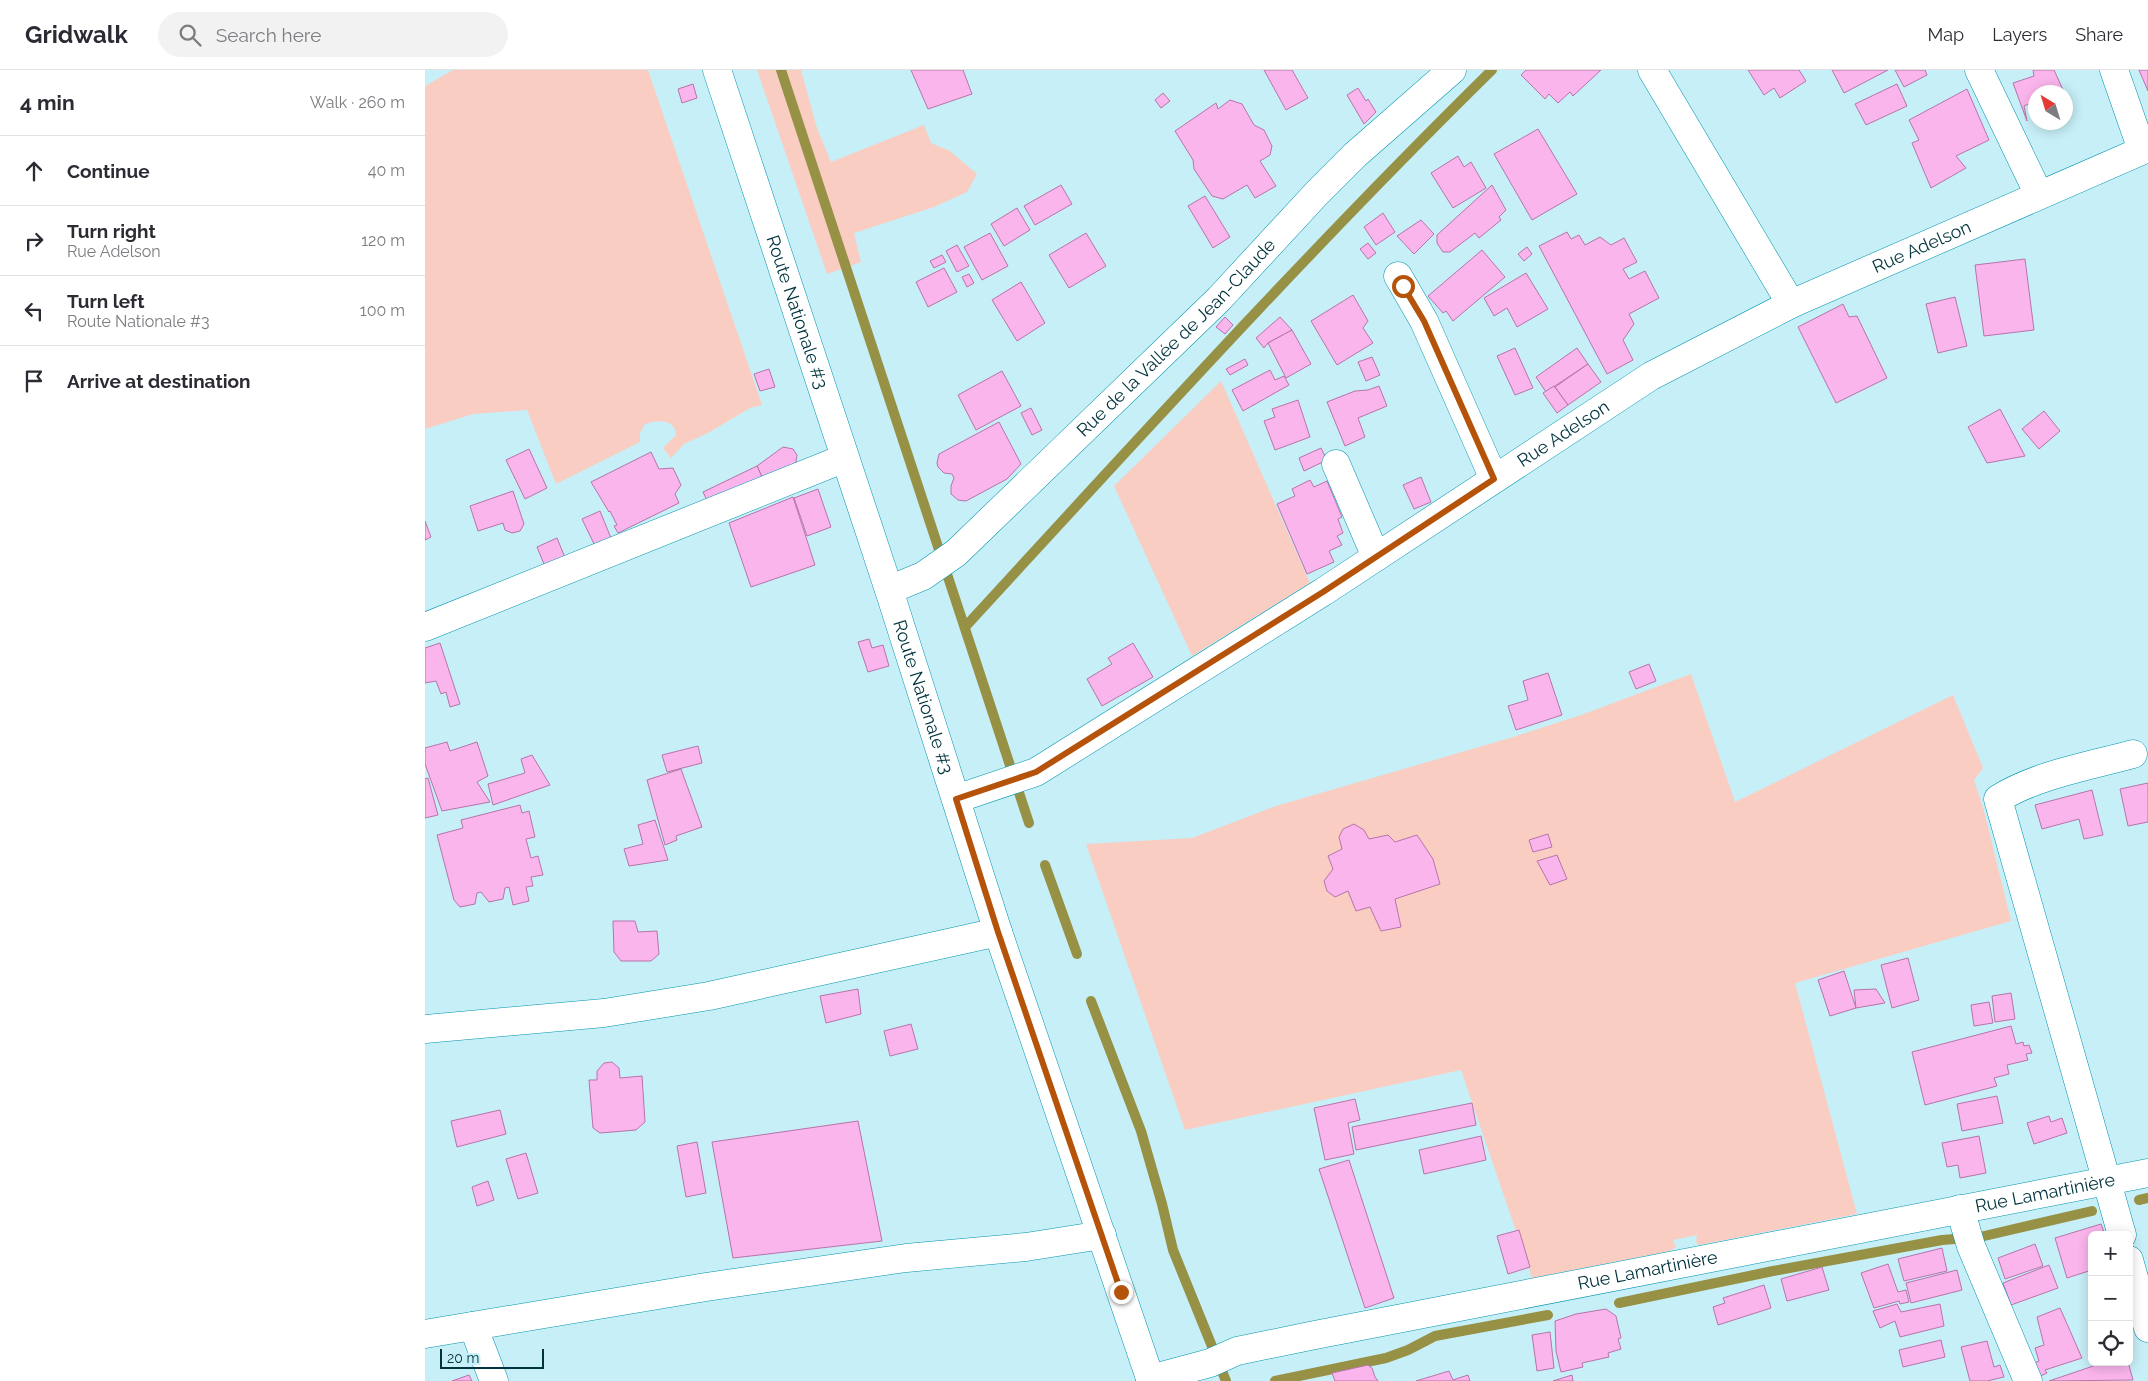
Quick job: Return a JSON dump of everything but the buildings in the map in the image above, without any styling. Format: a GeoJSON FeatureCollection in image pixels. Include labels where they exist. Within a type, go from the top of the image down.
{"type":"FeatureCollection","features":[{"type":"Feature","properties":{"kind":"street","name":"Route Nationale #3"},"geometry":{"type":"LineString","coordinates":[[717,70],[889,590],[998,932],[1151,1380]]}},
{"type":"Feature","properties":{"kind":"street","name":"Rue de la Vallée de Jean-Claude"},"geometry":{"type":"LineString","coordinates":[[889,590],[923,576],[956,553],[1219,299],[1317,193],[1355,155],[1452,70]]}},
{"type":"Feature","properties":{"kind":"street"},"geometry":{"type":"LineString","coordinates":[[1652,70],[1791,304]]}},
{"type":"Feature","properties":{"kind":"street"},"geometry":{"type":"LineString","coordinates":[[1979,70],[2039,195]]}},
{"type":"Feature","properties":{"kind":"street"},"geometry":{"type":"LineString","coordinates":[[2114,70],[2145,149]]}},
{"type":"Feature","properties":{"kind":"street","name":"Rue Adelson"},"geometry":{"type":"LineString","coordinates":[[956,799],[1036,772],[1376,557],[1651,376],[1791,304],[2145,149]]}},
{"type":"Feature","properties":{"kind":"street"},"geometry":{"type":"LineString","coordinates":[[1398,276],[1424,321],[1494,479]]}},
{"type":"Feature","properties":{"kind":"street"},"geometry":{"type":"LineString","coordinates":[[425,628],[845,458]]}},
{"type":"Feature","properties":{"kind":"street"},"geometry":{"type":"LineString","coordinates":[[1336,464],[1376,557]]}},
{"type":"Feature","properties":{"kind":"street"},"geometry":{"type":"LineString","coordinates":[[2121,1231],[1998,799],[2012,790],[2035,781],[2133,754]]}},
{"type":"Feature","properties":{"kind":"street"},"geometry":{"type":"LineString","coordinates":[[425,1029],[604,1012],[709,996],[998,932]]}},
{"type":"Feature","properties":{"kind":"street","name":"Rue Lamartinière"},"geometry":{"type":"LineString","coordinates":[[1151,1380],[1210,1363],[1237,1352],[1965,1228],[2107,1181],[2148,1174]]}},
{"type":"Feature","properties":{"kind":"street"},"geometry":{"type":"LineString","coordinates":[[1965,1228],[2028,1381]]}},
{"type":"Feature","properties":{"kind":"street"},"geometry":{"type":"LineString","coordinates":[[425,1334],[706,1287],[906,1258],[1026,1247],[1102,1235]]}},
{"type":"Feature","properties":{"kind":"street"},"geometry":{"type":"LineString","coordinates":[[2133,1274],[2148,1328]]}},
{"type":"Feature","properties":{"kind":"street"},"geometry":{"type":"LineString","coordinates":[[473,1326],[494,1381]]}},
{"type":"Feature","properties":{"kind":"shaded area"},"geometry":{"type":"Polygon","coordinates":[[[453,70],[648,70],[762,405],[750,408],[708,433],[684,444],[671,458],[663,448],[676,435],[675,429],[669,423],[660,421],[645,424],[640,433],[640,442],[556,484],[527,410],[473,414],[425,429],[425,86],[453,70]]]}},
{"type":"Feature","properties":{"kind":"shaded area"},"geometry":{"type":"Polygon","coordinates":[[[757,70],[801,70],[817,128],[831,162],[924,125],[931,143],[950,151],[977,174],[967,192],[934,207],[854,233],[861,262],[827,274],[757,70]]]}},
{"type":"Feature","properties":{"kind":"shaded area"},"geometry":{"type":"Polygon","coordinates":[[[1221,381],[1310,583],[1192,656],[1114,486],[1221,381]]]}},
{"type":"Feature","properties":{"kind":"shaded area"},"geometry":{"type":"Polygon","coordinates":[[[1691,674],[1735,802],[1953,695],[1983,768],[1974,780],[1984,811],[2011,921],[1795,983],[1857,1214],[1699,1245],[1696,1242],[1697,1235],[1673,1240],[1676,1247],[1670,1251],[1532,1278],[1461,1070],[1185,1130],[1086,844],[1192,838],[1276,806],[1510,738],[1581,715],[1691,674]]]}},
{"type":"Feature","properties":{"kind":"waterway"},"geometry":{"type":"LineString","coordinates":[[781,70],[1029,823]]}},
{"type":"Feature","properties":{"kind":"waterway"},"geometry":{"type":"LineString","coordinates":[[965,627],[1291,275],[1492,70]]}},
{"type":"Feature","properties":{"kind":"waterway"},"geometry":{"type":"LineString","coordinates":[[1045,865],[1077,954]]}},
{"type":"Feature","properties":{"kind":"waterway"},"geometry":{"type":"LineString","coordinates":[[1091,1001],[1141,1131],[1173,1250],[1226,1381]]}},
{"type":"Feature","properties":{"kind":"waterway"},"geometry":{"type":"LineString","coordinates":[[2139,1200],[2148,1198]]}},
{"type":"Feature","properties":{"kind":"waterway"},"geometry":{"type":"LineString","coordinates":[[1619,1303],[1773,1271],[1942,1240],[1980,1237],[2092,1211]]}},
{"type":"Feature","properties":{"kind":"waterway"},"geometry":{"type":"LineString","coordinates":[[1275,1381],[1386,1358],[1408,1350],[1435,1336],[1548,1315]]}},
{"type":"Feature","properties":{"kind":"route"},"geometry":{"type":"LineString","coordinates":[[1121,1292],[998,932],[956,799],[1036,772],[1323,592],[1494,479],[1424,321],[1403,286]]}}]}
